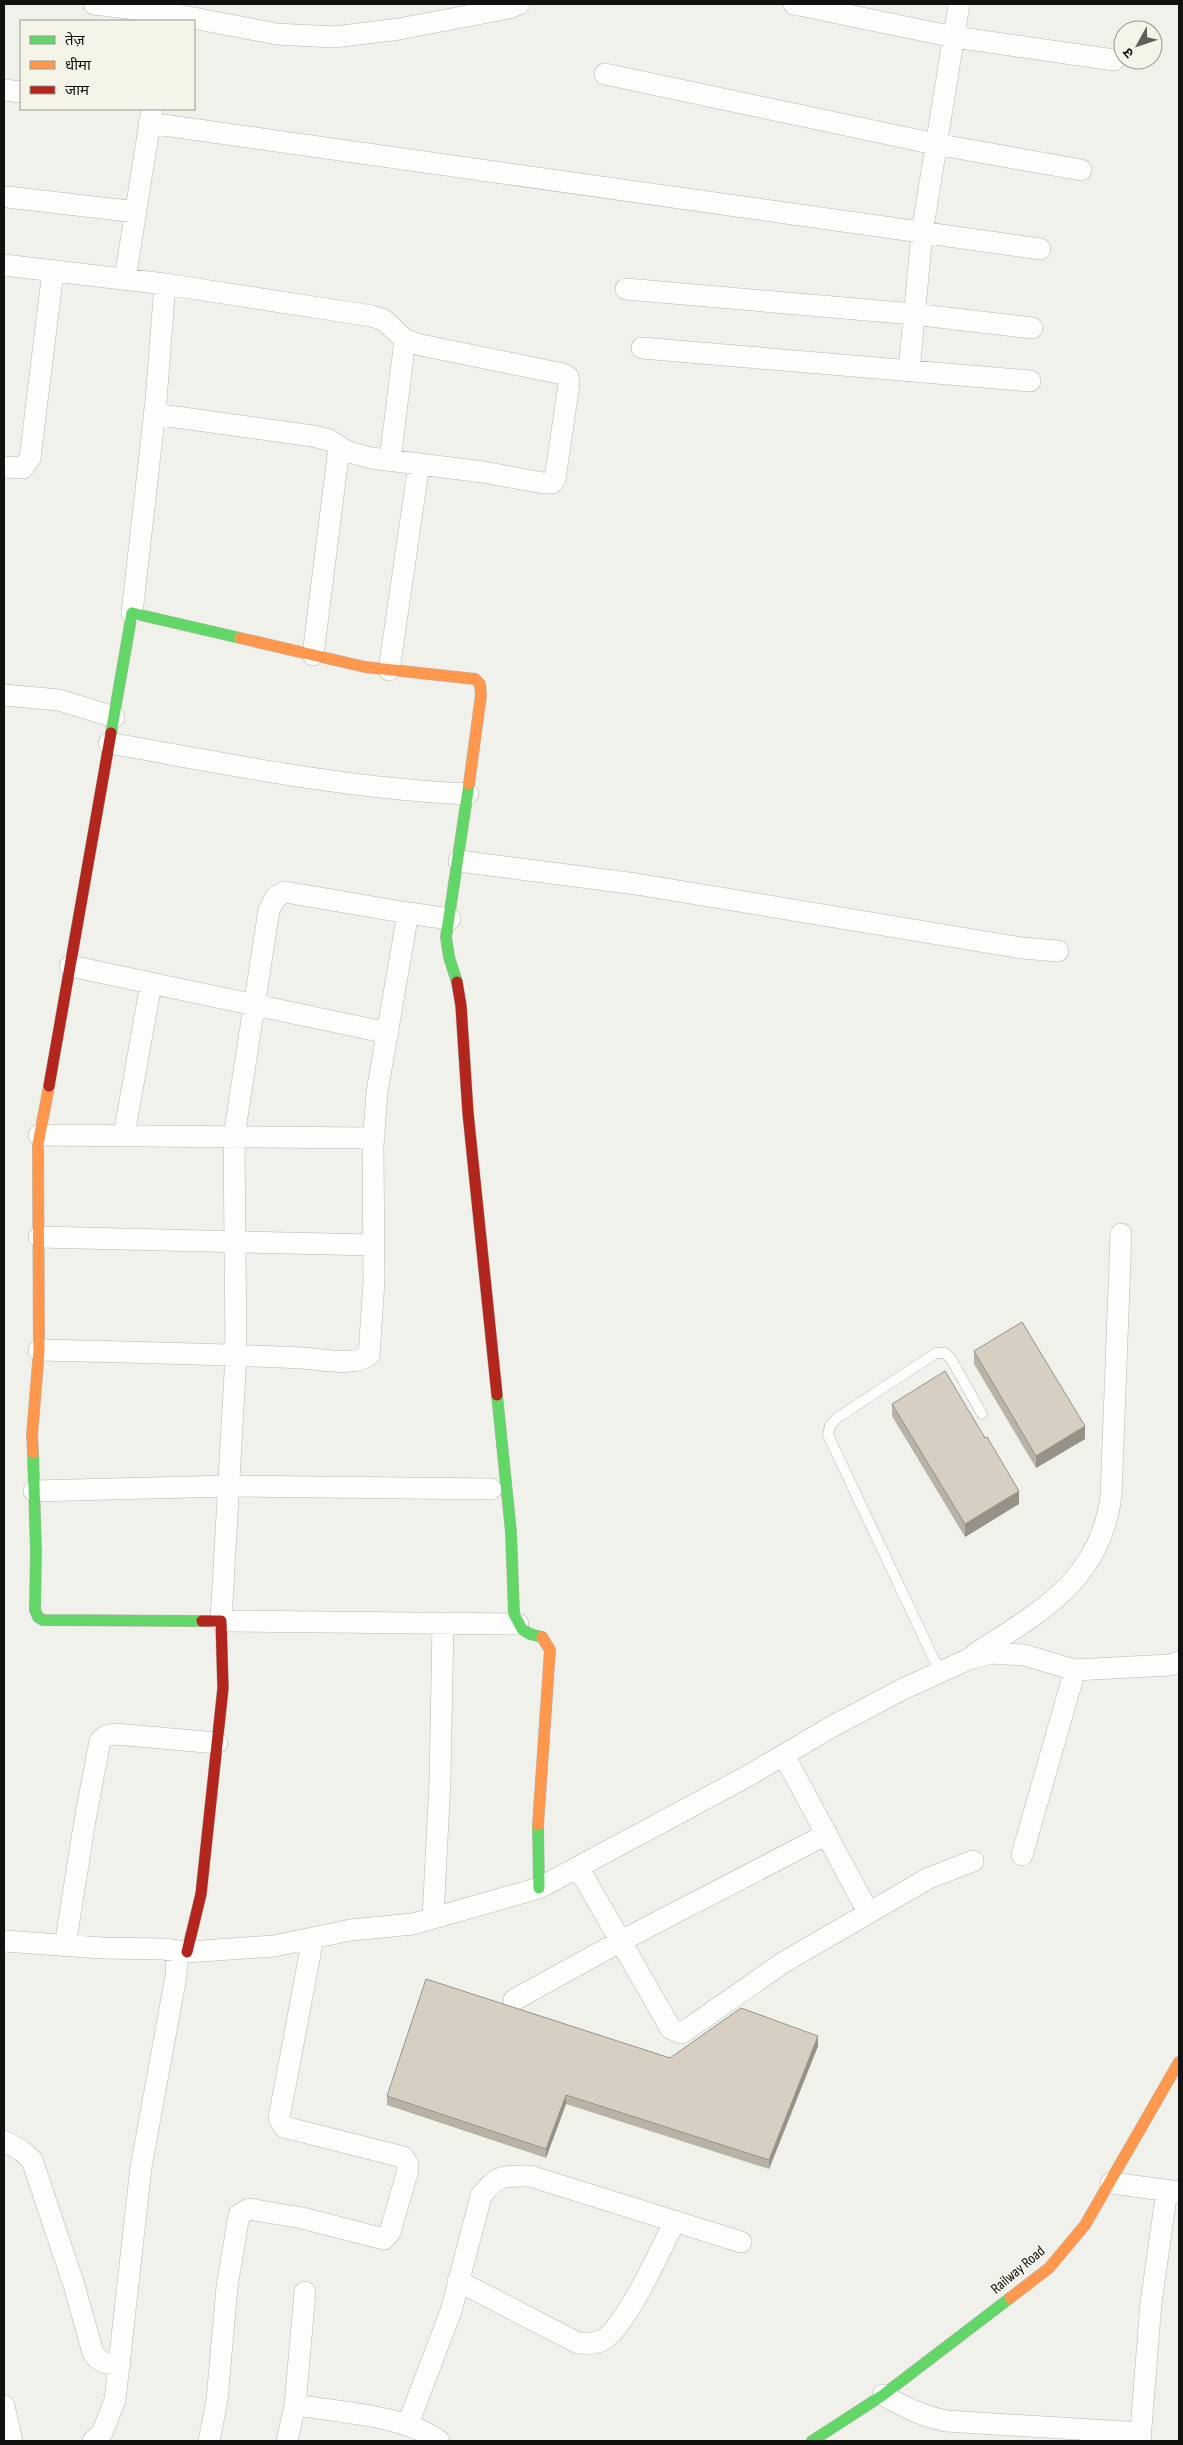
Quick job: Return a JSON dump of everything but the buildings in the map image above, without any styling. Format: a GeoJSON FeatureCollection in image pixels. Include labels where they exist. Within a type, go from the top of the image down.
{"type":"FeatureCollection","features":[{"type":"Feature","properties":{"kind":"street"},"geometry":{"type":"LineString","coordinates":[[94,4],[167,13],[277,34],[334,37],[399,29],[509,8],[519,4]]}},
{"type":"Feature","properties":{"kind":"street"},"geometry":{"type":"LineString","coordinates":[[794,4],[954,37],[1113,60]]}},
{"type":"Feature","properties":{"kind":"street"},"geometry":{"type":"LineString","coordinates":[[909,371],[922,233],[959,4]]}},
{"type":"Feature","properties":{"kind":"street"},"geometry":{"type":"LineString","coordinates":[[605,74],[935,144],[1081,170]]}},
{"type":"Feature","properties":{"kind":"street"},"geometry":{"type":"LineString","coordinates":[[4,90],[20,92]]}},
{"type":"Feature","properties":{"kind":"street"},"geometry":{"type":"LineString","coordinates":[[126,279],[150,112],[922,233],[1040,249]]}},
{"type":"Feature","properties":{"kind":"street"},"geometry":{"type":"LineString","coordinates":[[8,197],[136,212]]}},
{"type":"Feature","properties":{"kind":"street"},"geometry":{"type":"LineString","coordinates":[[4,265],[165,284],[372,316],[384,320],[405,340],[563,374],[568,377],[569,384],[557,471],[552,483],[371,458],[340,448],[329,440],[312,436],[154,414]]}},
{"type":"Feature","properties":{"kind":"street"},"geometry":{"type":"LineString","coordinates":[[4,468],[23,468],[30,458],[53,271]]}},
{"type":"Feature","properties":{"kind":"street"},"geometry":{"type":"LineString","coordinates":[[165,284],[154,414],[132,613],[38,1144],[40,1350],[32,1435],[36,1551],[35,1610],[38,1617],[44,1620],[518,1624]]}},
{"type":"Feature","properties":{"kind":"street"},"geometry":{"type":"LineString","coordinates":[[626,289],[914,314],[1032,328]]}},
{"type":"Feature","properties":{"kind":"street"},"geometry":{"type":"LineString","coordinates":[[390,460],[405,340]]}},
{"type":"Feature","properties":{"kind":"street"},"geometry":{"type":"LineString","coordinates":[[642,348],[1030,381]]}},
{"type":"Feature","properties":{"kind":"street"},"geometry":{"type":"LineString","coordinates":[[312,655],[340,448]]}},
{"type":"Feature","properties":{"kind":"street"},"geometry":{"type":"LineString","coordinates":[[390,670],[418,464]]}},
{"type":"Feature","properties":{"kind":"street"},"geometry":{"type":"LineString","coordinates":[[132,613],[365,667],[474,679],[480,684],[481,694],[459,861],[446,937],[461,1006],[468,1113],[510,1532],[514,1614],[522,1629],[530,1634],[543,1637],[550,1650],[537,1835],[539,1888]]}},
{"type":"Feature","properties":{"kind":"street"},"geometry":{"type":"LineString","coordinates":[[4,695],[59,700],[114,717]]}},
{"type":"Feature","properties":{"kind":"street"},"geometry":{"type":"LineString","coordinates":[[109,743],[410,792],[468,794]]}},
{"type":"Feature","properties":{"kind":"street"},"geometry":{"type":"LineString","coordinates":[[459,861],[636,884],[1022,948],[1058,951]]}},
{"type":"Feature","properties":{"kind":"street"},"geometry":{"type":"LineString","coordinates":[[93,2441],[102,2433],[115,2400],[141,2167],[176,1976],[182,1951],[201,1894],[223,1688],[221,1621],[236,1355],[234,1136],[269,910],[276,897],[285,892],[450,919]]}},
{"type":"Feature","properties":{"kind":"street"},"geometry":{"type":"LineString","coordinates":[[40,1350],[363,1360],[369,1354],[371,1347],[374,1245],[374,1138],[377,1092],[408,913]]}},
{"type":"Feature","properties":{"kind":"street"},"geometry":{"type":"LineString","coordinates":[[70,966],[388,1034]]}},
{"type":"Feature","properties":{"kind":"street"},"geometry":{"type":"LineString","coordinates":[[124,1135],[151,983]]}},
{"type":"Feature","properties":{"kind":"street"},"geometry":{"type":"LineString","coordinates":[[39,1135],[374,1138]]}},
{"type":"Feature","properties":{"kind":"street"},"geometry":{"type":"LineString","coordinates":[[4,1940],[65,1946],[182,1951],[274,1946],[352,1930],[413,1924],[539,1888],[784,1755],[833,1726],[969,1658],[1042,1610],[1064,1591],[1084,1570],[1100,1542],[1108,1520],[1111,1496],[1121,1234]]}},
{"type":"Feature","properties":{"kind":"street"},"geometry":{"type":"LineString","coordinates":[[38,1237],[374,1245]]}},
{"type":"Feature","properties":{"kind":"street"},"geometry":{"type":"LineString","coordinates":[[34,1491],[229,1486],[491,1489]]}},
{"type":"Feature","properties":{"kind":"street"},"geometry":{"type":"LineString","coordinates":[[433,1918],[440,1782],[443,1623]]}},
{"type":"Feature","properties":{"kind":"street"},"geometry":{"type":"LineString","coordinates":[[969,1658],[991,1653],[1024,1655],[1075,1670],[1152,1666],[1179,1662]]}},
{"type":"Feature","properties":{"kind":"street"},"geometry":{"type":"LineString","coordinates":[[1022,1855],[1075,1670]]}},
{"type":"Feature","properties":{"kind":"street"},"geometry":{"type":"LineString","coordinates":[[65,1946],[100,1741],[106,1736],[115,1734],[217,1743]]}},
{"type":"Feature","properties":{"kind":"street"},"geometry":{"type":"LineString","coordinates":[[784,1755],[828,1834],[868,1912]]}},
{"type":"Feature","properties":{"kind":"street"},"geometry":{"type":"LineString","coordinates":[[514,2000],[621,1941],[828,1834]]}},
{"type":"Feature","properties":{"kind":"street"},"geometry":{"type":"LineString","coordinates":[[578,1867],[671,2029],[682,2033],[784,1962],[868,1912],[929,1878],[973,1860]]}},
{"type":"Feature","properties":{"kind":"street"},"geometry":{"type":"LineString","coordinates":[[209,2441],[216,2400],[226,2287],[239,2214],[249,2209],[310,2220],[384,2239],[390,2232],[408,2170],[408,2165],[403,2157],[284,2127],[280,2123],[279,2118],[313,1938]]}},
{"type":"Feature","properties":{"kind":"street","name":"Railway Road"},"geometry":{"type":"LineString","coordinates":[[812,2441],[883,2395],[1049,2268],[1085,2225],[1111,2183],[1179,2062]]}},
{"type":"Feature","properties":{"kind":"street"},"geometry":{"type":"LineString","coordinates":[[4,2141],[22,2151],[32,2160],[74,2285],[93,2353],[99,2361],[106,2364],[120,2362]]}},
{"type":"Feature","properties":{"kind":"street"},"geometry":{"type":"LineString","coordinates":[[408,2424],[451,2311],[481,2196],[491,2183],[506,2176],[530,2176],[741,2242]]}},
{"type":"Feature","properties":{"kind":"street"},"geometry":{"type":"LineString","coordinates":[[883,2395],[926,2417],[946,2421],[1141,2437],[1151,2303],[1173,2191],[1111,2183]]}},
{"type":"Feature","properties":{"kind":"street"},"geometry":{"type":"LineString","coordinates":[[458,2281],[578,2343],[590,2344],[606,2338],[620,2324],[675,2221]]}},
{"type":"Feature","properties":{"kind":"street"},"geometry":{"type":"LineString","coordinates":[[287,2441],[295,2405],[304,2292]]}},
{"type":"Feature","properties":{"kind":"street"},"geometry":{"type":"LineString","coordinates":[[295,2405],[408,2424],[439,2441]]}},
{"type":"Feature","properties":{"kind":"street"},"geometry":{"type":"LineString","coordinates":[[4,2406],[12,2441]]}},
{"type":"Feature","properties":{"kind":"lane"},"geometry":{"type":"LineString","coordinates":[[940,1672],[828,1436],[830,1426],[837,1418],[936,1353],[945,1353],[951,1359],[982,1414]]}},
{"type":"Feature","properties":{"kind":"traffic: fast"},"geometry":{"type":"LineString","coordinates":[[111,733],[132,613],[240,638]]}},
{"type":"Feature","properties":{"kind":"traffic: fast"},"geometry":{"type":"LineString","coordinates":[[457,982],[449,957],[446,937],[469,784]]}},
{"type":"Feature","properties":{"kind":"traffic: fast"},"geometry":{"type":"LineString","coordinates":[[497,1395],[511,1532],[514,1614],[522,1629],[530,1634],[542,1637]]}},
{"type":"Feature","properties":{"kind":"traffic: fast"},"geometry":{"type":"LineString","coordinates":[[33,1453],[36,1551],[35,1610],[38,1617],[43,1620],[202,1621]]}},
{"type":"Feature","properties":{"kind":"traffic: fast"},"geometry":{"type":"LineString","coordinates":[[538,1825],[539,1888]]}},
{"type":"Feature","properties":{"kind":"traffic: fast"},"geometry":{"type":"LineString","coordinates":[[812,2441],[883,2395],[1010,2298]]}},
{"type":"Feature","properties":{"kind":"traffic: slow"},"geometry":{"type":"LineString","coordinates":[[240,638],[365,667],[475,679],[480,684],[481,695],[469,784]]}},
{"type":"Feature","properties":{"kind":"traffic: slow"},"geometry":{"type":"LineString","coordinates":[[33,1453],[32,1435],[39,1350],[38,1144],[49,1086]]}},
{"type":"Feature","properties":{"kind":"traffic: slow"},"geometry":{"type":"LineString","coordinates":[[538,1825],[550,1650],[542,1637]]}},
{"type":"Feature","properties":{"kind":"traffic: slow"},"geometry":{"type":"LineString","coordinates":[[1010,2298],[1049,2268],[1085,2225],[1179,2062]]}},
{"type":"Feature","properties":{"kind":"traffic: jam"},"geometry":{"type":"LineString","coordinates":[[49,1086],[111,733]]}},
{"type":"Feature","properties":{"kind":"traffic: jam"},"geometry":{"type":"LineString","coordinates":[[457,982],[461,1006],[468,1113],[497,1395]]}},
{"type":"Feature","properties":{"kind":"traffic: jam"},"geometry":{"type":"LineString","coordinates":[[187,1952],[201,1894],[223,1688],[221,1621],[202,1621]]}}]}
